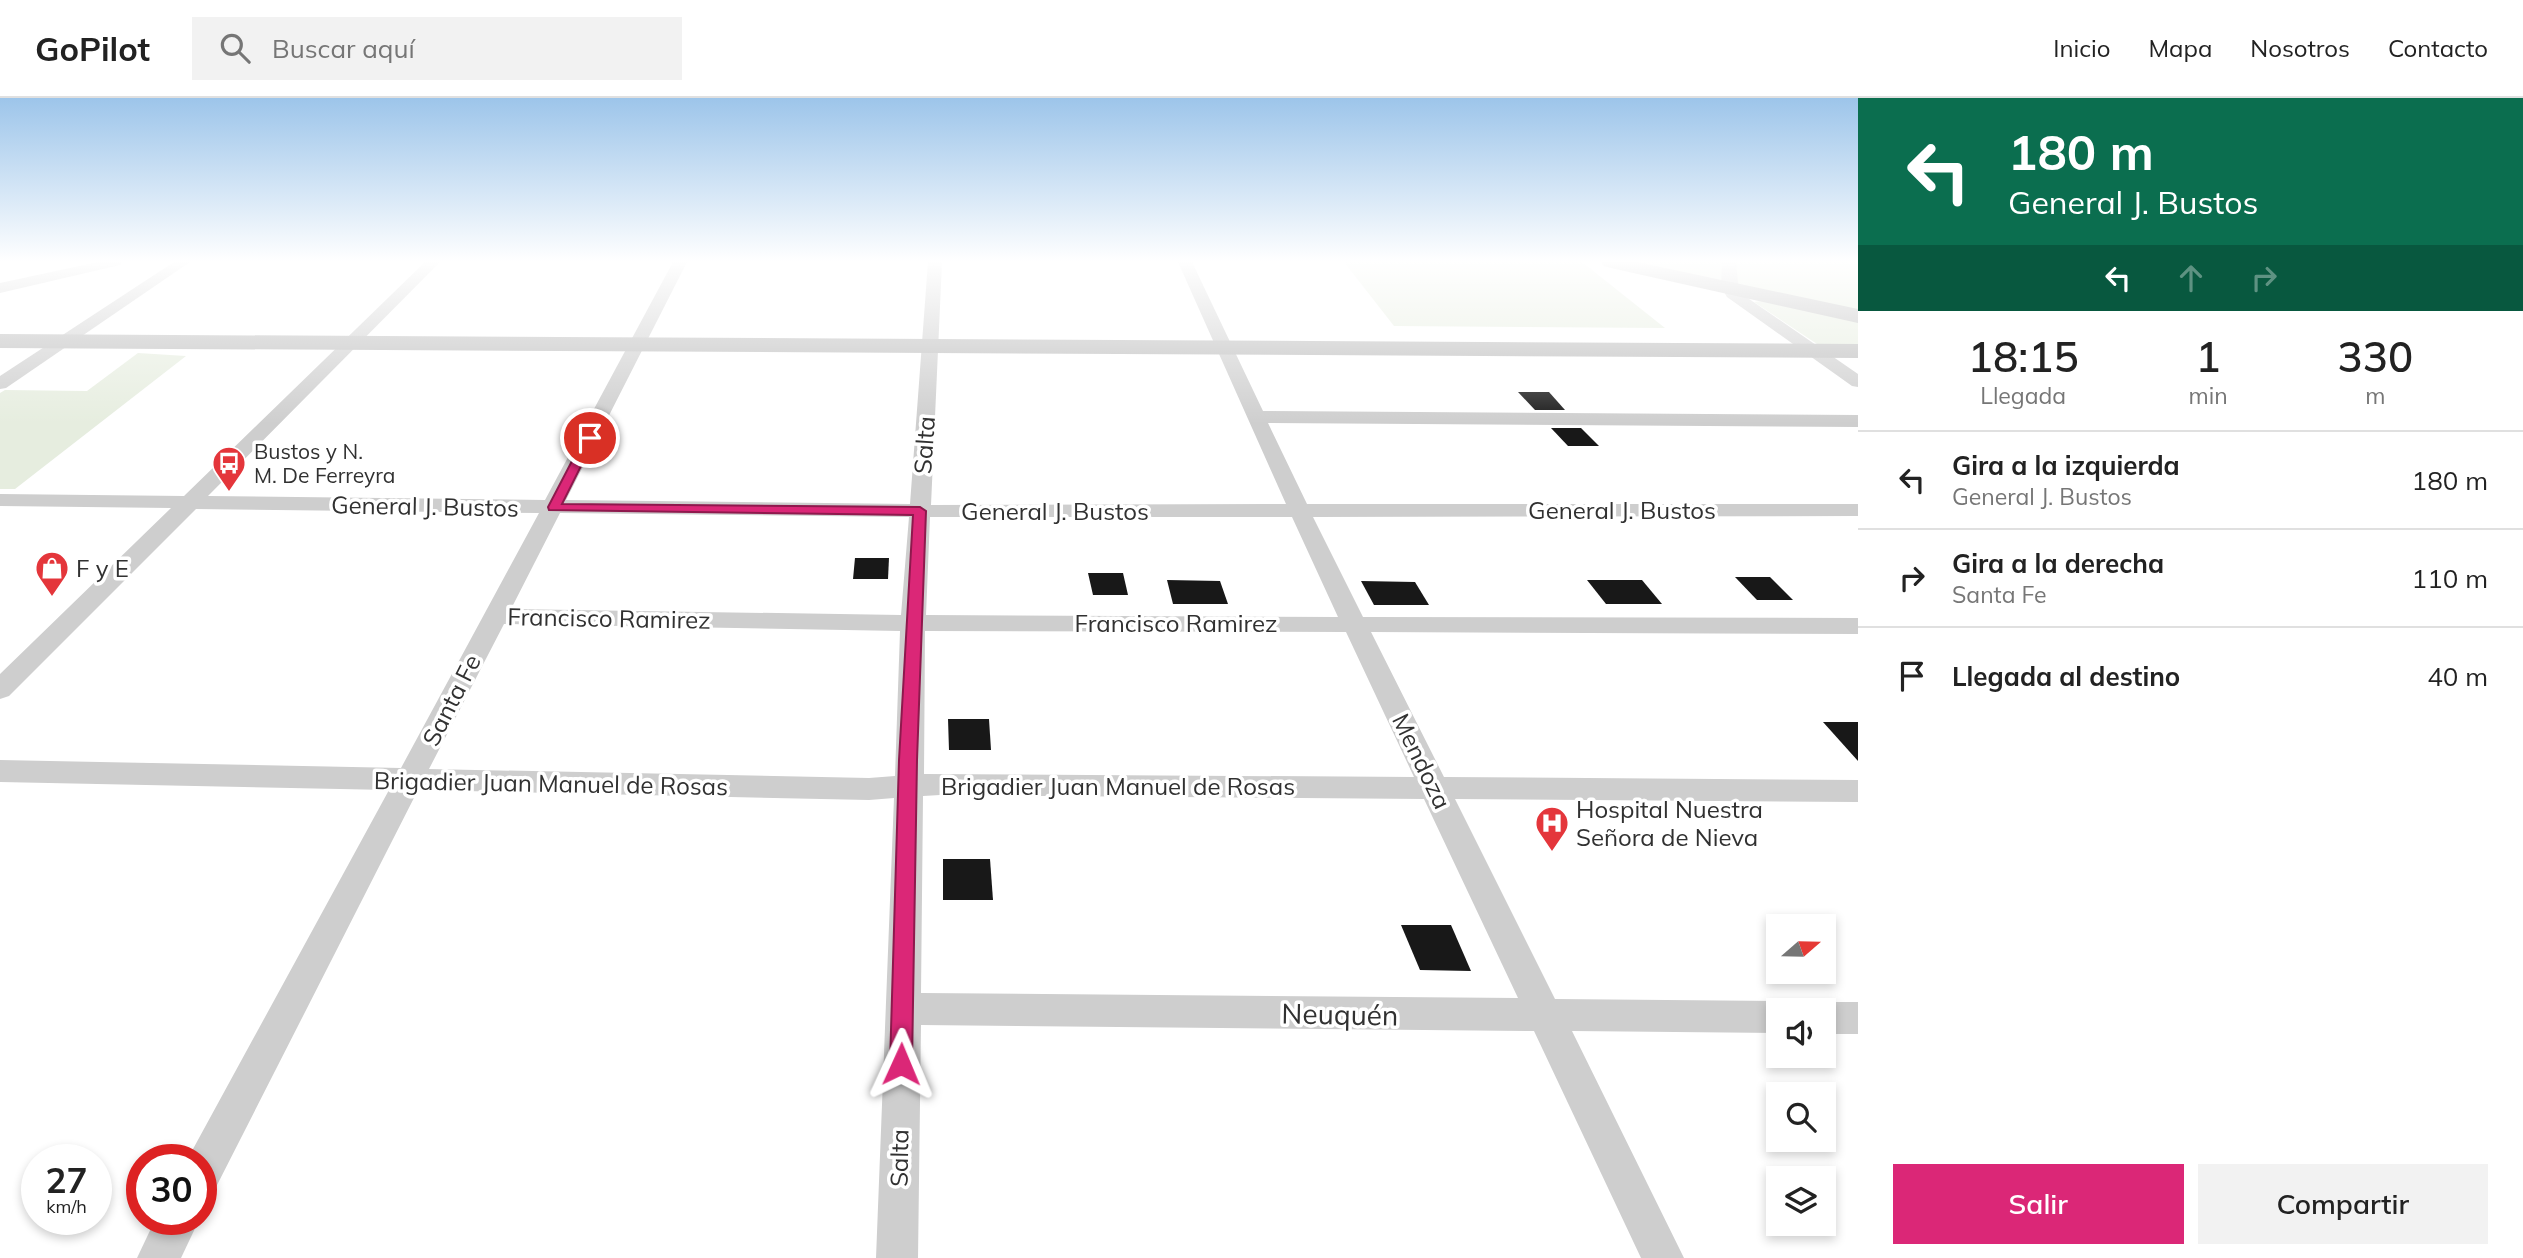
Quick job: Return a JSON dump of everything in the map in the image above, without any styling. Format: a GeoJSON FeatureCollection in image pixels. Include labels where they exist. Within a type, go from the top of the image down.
{"type":"FeatureCollection","features":[{"type":"Feature","properties":{"kind":"main road"},"geometry":{"type":"LineString","coordinates":[[0,341],[1858,351]]}},
{"type":"Feature","properties":{"kind":"street"},"geometry":{"type":"LineString","coordinates":[[0,384],[102,316]]}},
{"type":"Feature","properties":{"kind":"street"},"geometry":{"type":"LineString","coordinates":[[0,690],[378,316]]}},
{"type":"Feature","properties":{"kind":"street","name":"Santa Fe"},"geometry":{"type":"LineString","coordinates":[[217,1145],[494,616],[554,507],[652,316]]}},
{"type":"Feature","properties":{"kind":"street","name":"Salta"},"geometry":{"type":"LineString","coordinates":[[897,1258],[907,787],[913,623],[931,316]]}},
{"type":"Feature","properties":{"kind":"street","name":"Mendoza"},"geometry":{"type":"LineString","coordinates":[[1210,316],[1298,510],[1663,1258]]}},
{"type":"Feature","properties":{"kind":"street"},"geometry":{"type":"LineString","coordinates":[[1762,316],[1858,382]]}},
{"type":"Feature","properties":{"kind":"street"},"geometry":{"type":"LineString","coordinates":[[1255,417],[1858,421]]}},
{"type":"Feature","properties":{"kind":"street","name":"General J. Bustos"},"geometry":{"type":"LineString","coordinates":[[0,500],[920,511],[1858,510]]}},
{"type":"Feature","properties":{"kind":"street","name":"Francisco Ramirez"},"geometry":{"type":"LineString","coordinates":[[494,616],[913,623],[1858,626]]}},
{"type":"Feature","properties":{"kind":"street","name":"Brigadier Juan Manuel de Rosas"},"geometry":{"type":"LineString","coordinates":[[0,771],[841,789],[940,784],[1858,791]]}},
{"type":"Feature","properties":{"kind":"street","name":"Neuquén"},"geometry":{"type":"LineString","coordinates":[[902,1009],[1766,1017]]}},
{"type":"Feature","properties":{"kind":"street"},"geometry":{"type":"LineString","coordinates":[[1836,1017],[1858,1018]]}},
{"type":"Feature","properties":{"kind":"street"},"geometry":{"type":"LineString","coordinates":[[158,1258],[170,1235]]}},
{"type":"Feature","properties":{"kind":"shaded area"},"geometry":{"type":"Polygon","coordinates":[[[1386,316],[1650,316],[1665,328],[1394,326],[1386,316]]]}},
{"type":"Feature","properties":{"kind":"shaded area"},"geometry":{"type":"Polygon","coordinates":[[[1775,316],[1841,316],[1858,320],[1858,345],[1817,344],[1775,316]]]}},
{"type":"Feature","properties":{"kind":"shaded area"},"geometry":{"type":"Polygon","coordinates":[[[138,353],[186,356],[15,489],[0,489],[0,393],[5,390],[87,391],[138,353]]]}},
{"type":"Feature","properties":{"kind":"building"},"geometry":{"type":"Polygon","coordinates":[[[1518,392],[1549,392],[1565,410],[1535,410],[1518,392]]]}},
{"type":"Feature","properties":{"kind":"building"},"geometry":{"type":"Polygon","coordinates":[[[1551,428],[1581,428],[1599,446],[1568,446],[1551,428]]]}},
{"type":"Feature","properties":{"kind":"building"},"geometry":{"type":"Polygon","coordinates":[[[855,558],[889,558],[888,579],[853,579],[855,558]]]}},
{"type":"Feature","properties":{"kind":"building"},"geometry":{"type":"Polygon","coordinates":[[[1088,573],[1123,573],[1128,595],[1093,595],[1088,573]]]}},
{"type":"Feature","properties":{"kind":"building"},"geometry":{"type":"Polygon","coordinates":[[[1735,577],[1770,577],[1793,600],[1757,600],[1735,577]]]}},
{"type":"Feature","properties":{"kind":"building"},"geometry":{"type":"Polygon","coordinates":[[[1167,580],[1220,581],[1228,604],[1173,604],[1167,580]]]}},
{"type":"Feature","properties":{"kind":"building"},"geometry":{"type":"Polygon","coordinates":[[[1587,580],[1642,580],[1662,604],[1606,604],[1587,580]]]}},
{"type":"Feature","properties":{"kind":"building"},"geometry":{"type":"Polygon","coordinates":[[[1361,581],[1415,582],[1429,605],[1374,605],[1361,581]]]}},
{"type":"Feature","properties":{"kind":"building"},"geometry":{"type":"Polygon","coordinates":[[[948,719],[989,719],[991,750],[949,750],[948,719]]]}},
{"type":"Feature","properties":{"kind":"building"},"geometry":{"type":"Polygon","coordinates":[[[1823,722],[1858,722],[1858,761],[1823,722]]]}},
{"type":"Feature","properties":{"kind":"building"},"geometry":{"type":"Polygon","coordinates":[[[943,859],[990,859],[993,900],[943,900],[943,859]]]}},
{"type":"Feature","properties":{"kind":"building"},"geometry":{"type":"Polygon","coordinates":[[[1401,925],[1451,925],[1471,971],[1420,970],[1401,925]]]}},
{"type":"Feature","properties":{"kind":"place","name":"Bustos y N. M. De Ferreyra"},"geometry":{"type":"Point","coordinates":[229,493]}},
{"type":"Feature","properties":{"kind":"place","name":"F y E"},"geometry":{"type":"Point","coordinates":[52,598]}},
{"type":"Feature","properties":{"kind":"place","name":"Hospital Nuestra Señora de Nieva"},"geometry":{"type":"Point","coordinates":[1552,853]}},
{"type":"Feature","properties":{"kind":"route"},"geometry":{"type":"LineString","coordinates":[[590,438],[554,507],[920,511],[908,760],[901,1064]]}}]}
